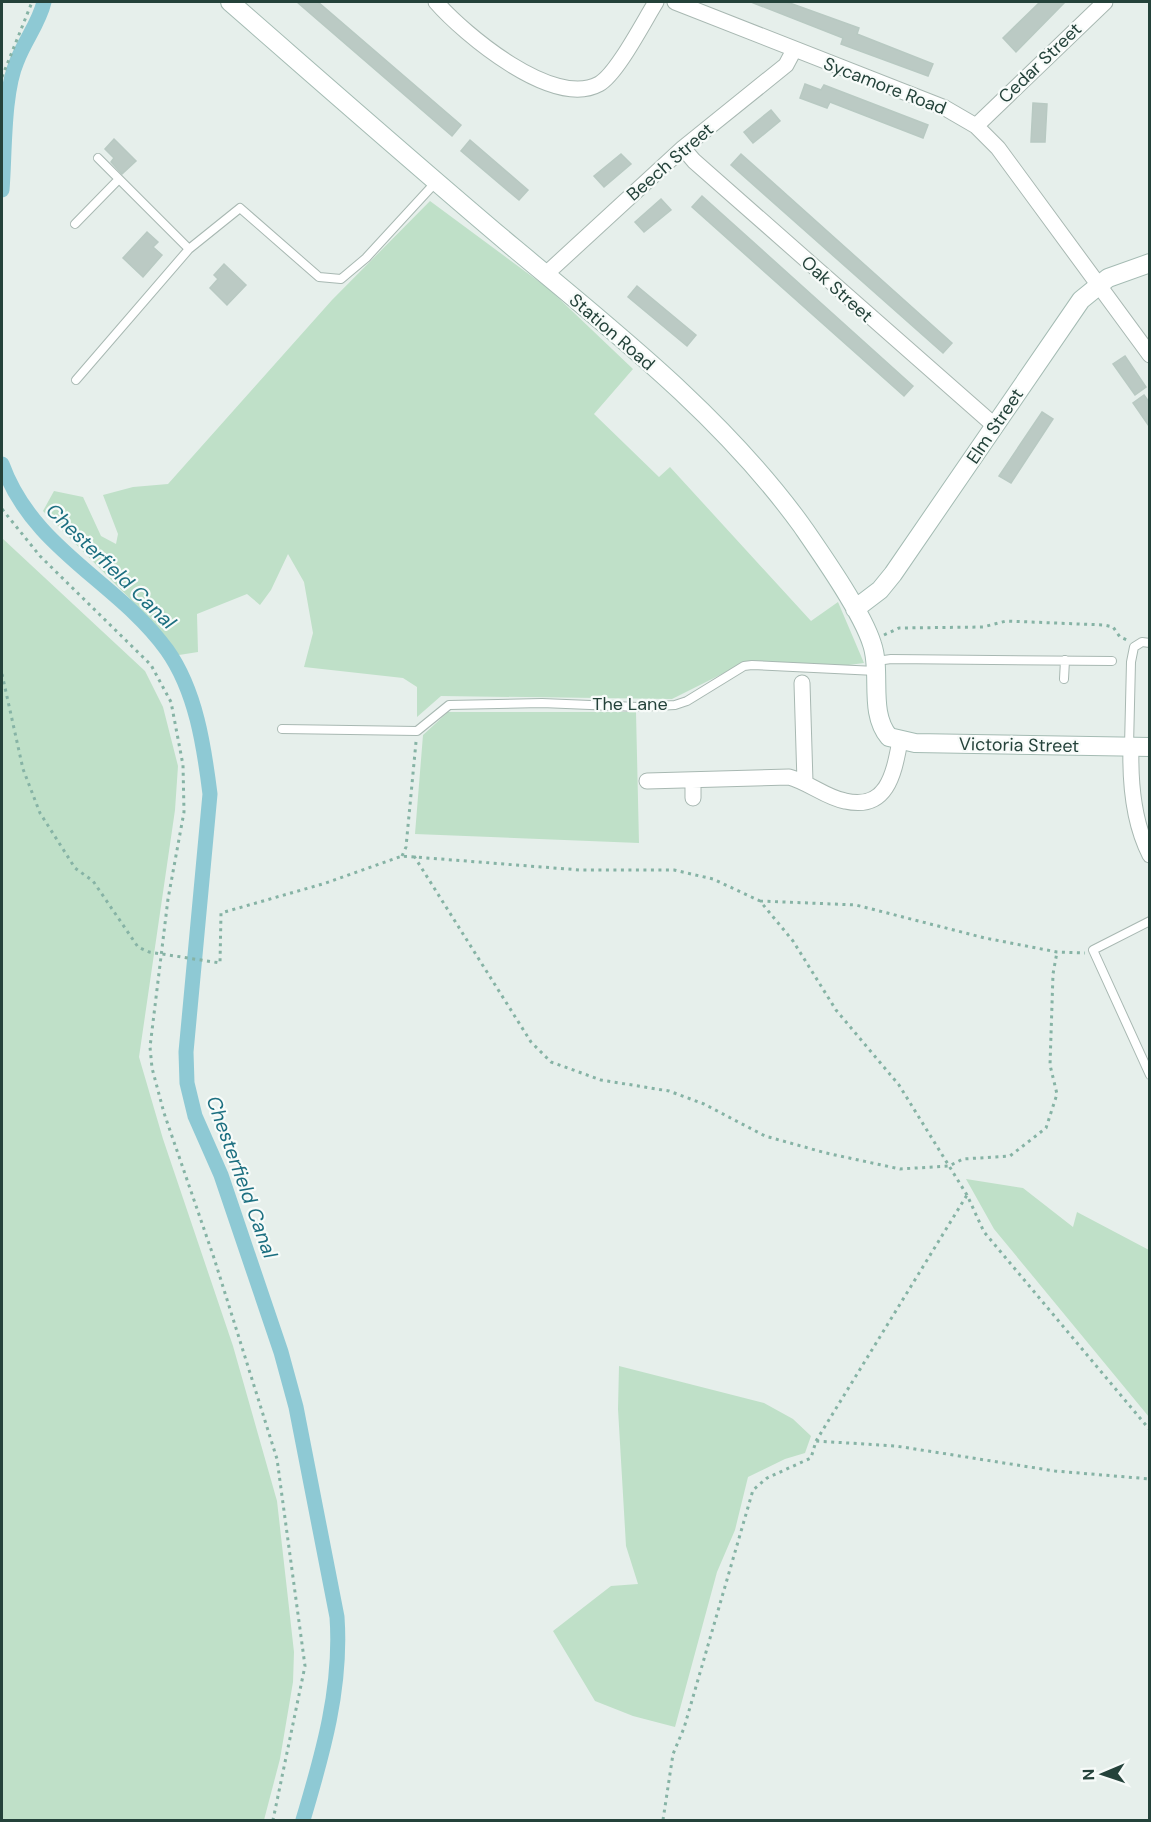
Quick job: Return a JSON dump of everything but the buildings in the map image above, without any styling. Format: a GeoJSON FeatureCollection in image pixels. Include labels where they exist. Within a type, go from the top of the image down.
{"type":"FeatureCollection","features":[{"type":"Feature","properties":{"kind":"street","name":"Station Road"},"geometry":{"type":"LineString","coordinates":[[230,2],[436,182],[641,356],[726,434],[802,526],[855,609],[872,641],[877,666],[880,722],[894,739]]}},
{"type":"Feature","properties":{"kind":"street"},"geometry":{"type":"LineString","coordinates":[[436,2],[484,46],[526,72],[545,83],[565,88],[584,89],[599,84],[611,73],[656,2]]}},
{"type":"Feature","properties":{"kind":"street","name":"Sycamore Road"},"geometry":{"type":"LineString","coordinates":[[675,2],[945,108],[976,126],[998,148],[1149,355]]}},
{"type":"Feature","properties":{"kind":"street","name":"Cedar Street"},"geometry":{"type":"LineString","coordinates":[[976,126],[1105,2]]}},
{"type":"Feature","properties":{"kind":"street","name":"Beech Street"},"geometry":{"type":"LineString","coordinates":[[546,274],[683,148],[786,65],[794,50]]}},
{"type":"Feature","properties":{"kind":"street","name":"Oak Street"},"geometry":{"type":"LineString","coordinates":[[683,148],[703,169],[995,426]]}},
{"type":"Feature","properties":{"kind":"street","name":"Elm Street"},"geometry":{"type":"LineString","coordinates":[[855,609],[879,590],[893,574],[1071,314],[1096,284],[1149,263]]}},
{"type":"Feature","properties":{"kind":"street"},"geometry":{"type":"LineString","coordinates":[[802,683],[805,782]]}},
{"type":"Feature","properties":{"kind":"street"},"geometry":{"type":"LineString","coordinates":[[647,781],[789,777],[805,782],[844,801],[874,798],[885,791],[893,777],[894,739]]}},
{"type":"Feature","properties":{"kind":"street","name":"Victoria Street"},"geometry":{"type":"LineString","coordinates":[[894,739],[1149,747]]}},
{"type":"Feature","properties":{"kind":"street"},"geometry":{"type":"LineString","coordinates":[[1130,746],[1134,807],[1141,839],[1149,855]]}},
{"type":"Feature","properties":{"kind":"street"},"geometry":{"type":"LineString","coordinates":[[693,780],[693,798]]}},
{"type":"Feature","properties":{"kind":"lane"},"geometry":{"type":"LineString","coordinates":[[98,158],[189,249]]}},
{"type":"Feature","properties":{"kind":"lane"},"geometry":{"type":"LineString","coordinates":[[75,224],[119,179]]}},
{"type":"Feature","properties":{"kind":"lane"},"geometry":{"type":"LineString","coordinates":[[76,380],[189,249],[240,208],[319,277],[341,279],[366,258],[436,182]]}},
{"type":"Feature","properties":{"kind":"lane"},"geometry":{"type":"LineString","coordinates":[[1130,746],[1131,662],[1134,647],[1149,643]]}},
{"type":"Feature","properties":{"kind":"lane"},"geometry":{"type":"LineString","coordinates":[[1064,679],[1065,660]]}},
{"type":"Feature","properties":{"kind":"lane","name":"The Lane"},"geometry":{"type":"LineString","coordinates":[[417,731],[449,705],[542,703],[638,707],[675,705],[687,701],[744,666],[816,666],[850,672],[877,666],[1065,660],[1112,661]]}},
{"type":"Feature","properties":{"kind":"lane"},"geometry":{"type":"LineString","coordinates":[[282,729],[417,731]]}},
{"type":"Feature","properties":{"kind":"lane"},"geometry":{"type":"LineString","coordinates":[[1149,921],[1093,950],[1149,1075]]}},
{"type":"Feature","properties":{"kind":"path"},"geometry":{"type":"LineString","coordinates":[[2,77],[32,2]]}},
{"type":"Feature","properties":{"kind":"path"},"geometry":{"type":"LineString","coordinates":[[2,509],[40,556],[151,665],[171,702],[183,765],[184,812],[161,955],[150,1047],[152,1068],[164,1113],[214,1258],[277,1459],[305,1666],[273,1821]]}},
{"type":"Feature","properties":{"kind":"path"},"geometry":{"type":"LineString","coordinates":[[872,641],[899,628],[983,627],[1006,621],[1036,620],[1113,627],[1120,637],[1137,645]]}},
{"type":"Feature","properties":{"kind":"path"},"geometry":{"type":"LineString","coordinates":[[1123,645],[1137,645]]}},
{"type":"Feature","properties":{"kind":"path"},"geometry":{"type":"LineString","coordinates":[[2,674],[22,769],[40,813],[75,868],[93,881],[138,947],[161,955],[220,963],[221,913],[326,883],[402,856],[579,870],[674,870],[713,879],[760,901],[856,905],[985,938],[1057,952],[1081,954],[1093,950]]}},
{"type":"Feature","properties":{"kind":"path"},"geometry":{"type":"LineString","coordinates":[[402,856],[406,847],[417,731]]}},
{"type":"Feature","properties":{"kind":"path"},"geometry":{"type":"LineString","coordinates":[[414,856],[531,1042],[551,1062],[601,1080],[669,1091],[704,1104],[765,1136],[826,1153],[900,1169],[949,1166],[963,1159],[1010,1156],[1046,1128],[1057,1094],[1050,1065],[1053,974],[1057,952]]}},
{"type":"Feature","properties":{"kind":"path"},"geometry":{"type":"LineString","coordinates":[[760,901],[793,941],[836,1010],[899,1085],[967,1195],[984,1232],[1149,1430]]}},
{"type":"Feature","properties":{"kind":"path"},"geometry":{"type":"LineString","coordinates":[[663,1821],[673,1754],[684,1728],[753,1490],[766,1478],[811,1458],[816,1441],[967,1195]]}},
{"type":"Feature","properties":{"kind":"path"},"geometry":{"type":"LineString","coordinates":[[816,1441],[896,1446],[1055,1471],[1149,1479]]}},
{"type":"Feature","properties":{"kind":"green space"},"geometry":{"type":"Polygon","coordinates":[[[430,201],[549,289],[633,369],[594,414],[659,477],[670,467],[811,621],[838,602],[864,663],[841,666],[744,663],[672,699],[441,696],[417,717],[417,687],[403,678],[304,667],[313,633],[304,582],[288,554],[271,590],[260,605],[247,594],[197,614],[198,652],[179,655],[143,612],[43,511],[54,491],[83,497],[101,536],[116,544],[118,534],[103,495],[133,487],[168,484],[332,300],[430,201]]]}},
{"type":"Feature","properties":{"kind":"green space"},"geometry":{"type":"Polygon","coordinates":[[[2,538],[145,671],[163,707],[178,766],[175,810],[139,1057],[163,1139],[233,1346],[277,1501],[294,1652],[293,1682],[280,1759],[264,1820],[2,1820],[2,538]]]}},
{"type":"Feature","properties":{"kind":"green space"},"geometry":{"type":"Polygon","coordinates":[[[448,712],[636,712],[639,843],[415,834],[423,735],[448,712]]]}},
{"type":"Feature","properties":{"kind":"green space"},"geometry":{"type":"Polygon","coordinates":[[[966,1179],[1023,1188],[1073,1227],[1077,1212],[1149,1250],[1149,1417],[994,1229],[966,1179]]]}},
{"type":"Feature","properties":{"kind":"green space"},"geometry":{"type":"Polygon","coordinates":[[[619,1366],[764,1403],[793,1419],[811,1436],[805,1453],[785,1459],[748,1477],[735,1530],[717,1572],[675,1727],[633,1716],[595,1701],[553,1631],[611,1586],[638,1584],[626,1546],[618,1409],[619,1366]]]}},
{"type":"Feature","properties":{"kind":"waterway","name":"Chesterfield Canal"},"geometry":{"type":"LineString","coordinates":[[2,190],[5,124],[12,74],[44,2]]}},
{"type":"Feature","properties":{"kind":"waterway","name":"Chesterfield Canal"},"geometry":{"type":"LineString","coordinates":[[2,464],[16,494],[34,520],[77,563],[147,626],[167,650],[185,683],[197,719],[210,794],[186,1052],[187,1083],[195,1116],[221,1175],[281,1352],[296,1407],[337,1617],[337,1669],[334,1694],[324,1745],[303,1820]]}}]}
